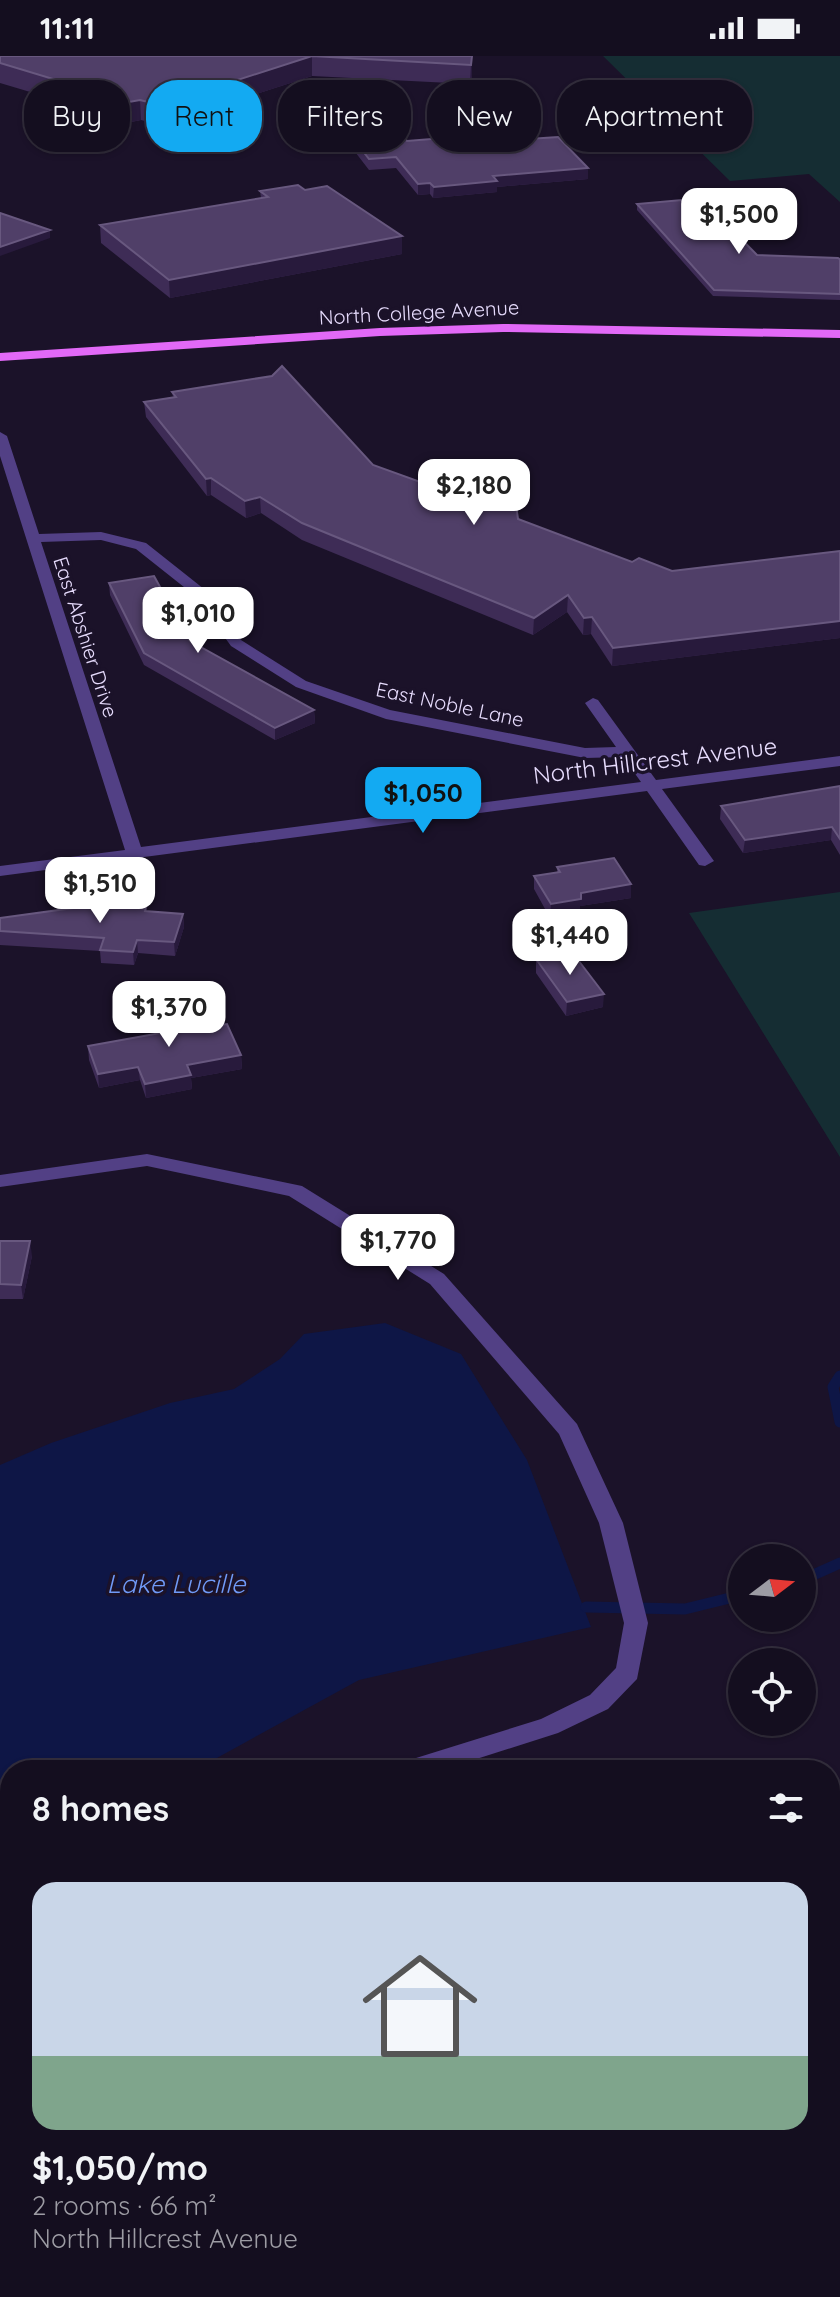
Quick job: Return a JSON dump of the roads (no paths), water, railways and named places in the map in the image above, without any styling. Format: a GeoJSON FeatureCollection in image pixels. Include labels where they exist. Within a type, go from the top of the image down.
{"type":"FeatureCollection","features":[{"type":"Feature","properties":{"kind":"main road","name":"North College Avenue"},"geometry":{"type":"LineString","coordinates":[[0,357],[544,326],[840,334]]}},
{"type":"Feature","properties":{"kind":"street","name":"East Abshier Drive"},"geometry":{"type":"LineString","coordinates":[[0,436],[134,851]]}},
{"type":"Feature","properties":{"kind":"street","name":"East Noble Lane"},"geometry":{"type":"LineString","coordinates":[[33,538],[101,536],[141,546],[199,592],[236,643],[301,684],[400,717],[585,753],[628,752]]}},
{"type":"Feature","properties":{"kind":"street"},"geometry":{"type":"LineString","coordinates":[[593,703],[705,861]]}},
{"type":"Feature","properties":{"kind":"street","name":"North Hillcrest Avenue"},"geometry":{"type":"LineString","coordinates":[[0,871],[134,851],[840,761]]}},
{"type":"Feature","properties":{"kind":"street"},"geometry":{"type":"LineString","coordinates":[[0,1181],[147,1160],[295,1191],[437,1279],[569,1430],[611,1523],[636,1623],[628,1672],[599,1702],[549,1726],[441,1760]]}},
{"type":"Feature","properties":{"kind":"water","name":"Lake Lucille"},"geometry":{"type":"Polygon","coordinates":[[[385,1323],[461,1354],[527,1460],[591,1627],[359,1680],[213,1760],[0,1760],[0,1465],[51,1443],[170,1403],[234,1389],[280,1359],[304,1334],[385,1323]]]}},
{"type":"Feature","properties":{"kind":"waterway"},"geometry":{"type":"LineString","coordinates":[[840,1376],[833,1387],[840,1422]]}},
{"type":"Feature","properties":{"kind":"waterway"},"geometry":{"type":"LineString","coordinates":[[816,1574],[840,1563]]}},
{"type":"Feature","properties":{"kind":"waterway"},"geometry":{"type":"LineString","coordinates":[[586,1607],[685,1609],[728,1598]]}}]}
